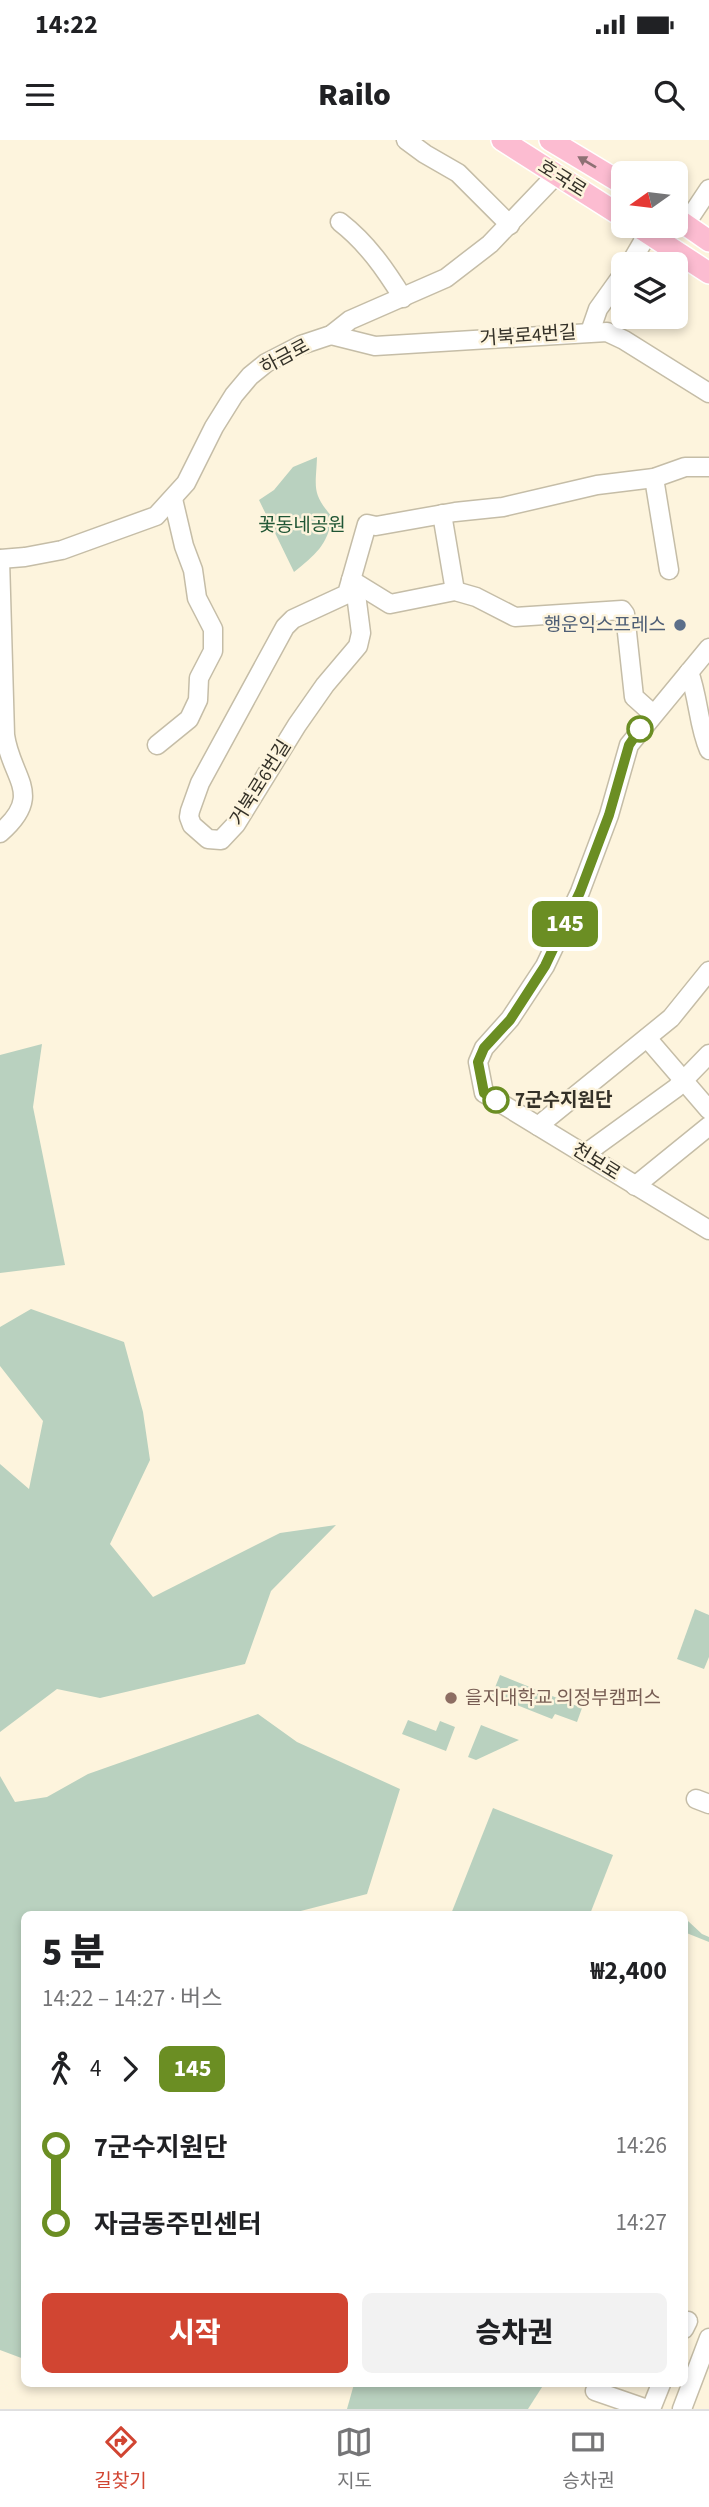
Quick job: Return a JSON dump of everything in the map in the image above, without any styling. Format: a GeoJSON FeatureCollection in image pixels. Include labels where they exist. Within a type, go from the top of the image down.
{"type":"FeatureCollection","features":[{"type":"Feature","properties":{"kind":"main road","name":"호국로"},"geometry":{"type":"LineString","coordinates":[[502,140],[611,209]]}},
{"type":"Feature","properties":{"kind":"main road","name":"호국로"},"geometry":{"type":"LineString","coordinates":[[550,140],[611,177]]}},
{"type":"Feature","properties":{"kind":"main road"},"geometry":{"type":"LineString","coordinates":[[688,227],[709,241]]}},
{"type":"Feature","properties":{"kind":"main road"},"geometry":{"type":"LineString","coordinates":[[656,238],[709,274]]}},
{"type":"Feature","properties":{"kind":"street"},"geometry":{"type":"LineString","coordinates":[[406,140],[458,173],[510,225]]}},
{"type":"Feature","properties":{"kind":"street","name":"하금로"},"geometry":{"type":"LineString","coordinates":[[0,559],[62,550],[156,516],[186,483],[214,427],[234,395],[250,376],[266,363],[301,345],[331,335],[351,320],[446,278],[490,244],[556,175]]}},
{"type":"Feature","properties":{"kind":"street"},"geometry":{"type":"LineString","coordinates":[[688,212],[709,189]]}},
{"type":"Feature","properties":{"kind":"street"},"geometry":{"type":"LineString","coordinates":[[340,222],[378,258],[403,298]]}},
{"type":"Feature","properties":{"kind":"street"},"geometry":{"type":"LineString","coordinates":[[590,332],[598,309],[611,291]]}},
{"type":"Feature","properties":{"kind":"street","name":"거북로4번길"},"geometry":{"type":"LineString","coordinates":[[331,335],[375,346],[607,332],[709,393]]}},
{"type":"Feature","properties":{"kind":"street"},"geometry":{"type":"LineString","coordinates":[[709,467],[685,467],[654,478],[597,485],[503,508],[442,514],[376,526],[367,523],[349,587],[390,604],[454,591],[476,597],[515,617],[622,610],[625,614],[634,697],[653,714],[709,648]]}},
{"type":"Feature","properties":{"kind":"street"},"geometry":{"type":"LineString","coordinates":[[654,478],[669,570]]}},
{"type":"Feature","properties":{"kind":"street"},"geometry":{"type":"LineString","coordinates":[[157,745],[189,719],[198,700],[199,678],[213,651],[213,629],[197,598],[193,569],[173,499]]}},
{"type":"Feature","properties":{"kind":"street"},"geometry":{"type":"LineString","coordinates":[[442,514],[454,591]]}},
{"type":"Feature","properties":{"kind":"street"},"geometry":{"type":"LineString","coordinates":[[0,559],[5,735],[8,752],[21,779],[23,791],[22,805],[16,819],[0,833]]}},
{"type":"Feature","properties":{"kind":"street","name":"거북로6번길"},"geometry":{"type":"LineString","coordinates":[[349,587],[356,594],[359,605],[361,633],[358,646],[325,685],[297,725],[236,824],[220,840],[208,839],[192,825],[189,817],[200,783],[285,627],[293,619],[349,587]]}},
{"type":"Feature","properties":{"kind":"street"},"geometry":{"type":"LineString","coordinates":[[689,673],[697,693],[703,736],[709,750]]}},
{"type":"Feature","properties":{"kind":"street","name":"천보로"},"geometry":{"type":"LineString","coordinates":[[653,714],[629,745],[609,815],[580,892],[545,966],[517,1010],[484,1048],[478,1062],[484,1093],[709,1230]]}},
{"type":"Feature","properties":{"kind":"street"},"geometry":{"type":"LineString","coordinates":[[538,1126],[671,1018],[709,971]]}},
{"type":"Feature","properties":{"kind":"street"},"geometry":{"type":"LineString","coordinates":[[647,1038],[709,1110]]}},
{"type":"Feature","properties":{"kind":"street"},"geometry":{"type":"LineString","coordinates":[[585,1154],[676,1088],[709,1055]]}},
{"type":"Feature","properties":{"kind":"street"},"geometry":{"type":"LineString","coordinates":[[635,1186],[709,1126]]}},
{"type":"Feature","properties":{"kind":"street"},"geometry":{"type":"LineString","coordinates":[[682,2409],[709,2338]]}},
{"type":"Feature","properties":{"kind":"street"},"geometry":{"type":"LineString","coordinates":[[623,2405],[630,2387]]}},
{"type":"Feature","properties":{"kind":"street"},"geometry":{"type":"LineString","coordinates":[[596,2391],[623,2405],[649,2409],[660,2387]]}},
{"type":"Feature","properties":{"kind":"green space","name":"꽃동네공원"},"geometry":{"type":"Polygon","coordinates":[[[317,457],[316,489],[332,517],[330,527],[319,549],[294,572],[259,500],[274,490],[293,467],[317,457]]]}},
{"type":"Feature","properties":{"kind":"green space"},"geometry":{"type":"Polygon","coordinates":[[[42,1044],[33,1107],[65,1265],[0,1273],[0,1055],[42,1044]]]}},
{"type":"Feature","properties":{"kind":"green space"},"geometry":{"type":"Polygon","coordinates":[[[31,1309],[124,1342],[143,1412],[150,1460],[110,1544],[153,1597],[280,1533],[336,1525],[271,1591],[245,1664],[100,1698],[57,1689],[0,1732],[0,1464],[29,1489],[43,1421],[0,1366],[0,1327],[31,1309]]]}},
{"type":"Feature","properties":{"kind":"green space"},"geometry":{"type":"Polygon","coordinates":[[[695,1609],[709,1615],[709,1657],[704,1669],[677,1659],[695,1609]]]}},
{"type":"Feature","properties":{"kind":"green space"},"geometry":{"type":"Polygon","coordinates":[[[500,1675],[582,1708],[577,1722],[555,1714],[552,1719],[492,1695],[500,1675]]]}},
{"type":"Feature","properties":{"kind":"green space"},"geometry":{"type":"Polygon","coordinates":[[[258,1714],[297,1742],[400,1789],[367,1894],[301,1911],[21,1911],[21,2358],[0,2350],[0,1776],[15,1802],[47,1797],[88,1774],[258,1714]]]}},
{"type":"Feature","properties":{"kind":"green space"},"geometry":{"type":"Polygon","coordinates":[[[408,1720],[436,1731],[440,1721],[455,1727],[446,1751],[402,1734],[408,1720]]]}},
{"type":"Feature","properties":{"kind":"green space"},"geometry":{"type":"Polygon","coordinates":[[[481,1725],[519,1740],[476,1760],[468,1757],[481,1725]]]}},
{"type":"Feature","properties":{"kind":"green space"},"geometry":{"type":"Polygon","coordinates":[[[493,1808],[613,1855],[591,1911],[452,1911],[493,1808]]]}},
{"type":"Feature","properties":{"kind":"green space"},"geometry":{"type":"Polygon","coordinates":[[[688,1921],[709,1937],[709,1942],[688,1934],[688,1921]]]}},
{"type":"Feature","properties":{"kind":"green space"},"geometry":{"type":"Polygon","coordinates":[[[353,2387],[542,2387],[528,2409],[347,2409],[353,2387]]]}},
{"type":"Feature","properties":{"kind":"bus line","name":"145"},"geometry":{"type":"LineString","coordinates":[[496,1100],[484,1093],[478,1062],[484,1048],[510,1020],[545,966],[580,892],[609,815],[629,745],[640,729]]}},
{"type":"Feature","properties":{"kind":"place","name":"행운익스프레스"},"geometry":{"type":"Point","coordinates":[680,625]}},
{"type":"Feature","properties":{"kind":"place","name":"7군수지원단"},"geometry":{"type":"Point","coordinates":[496,1100]}},
{"type":"Feature","properties":{"kind":"place","name":"을지대학교 의정부캠퍼스"},"geometry":{"type":"Point","coordinates":[451,1698]}}]}
